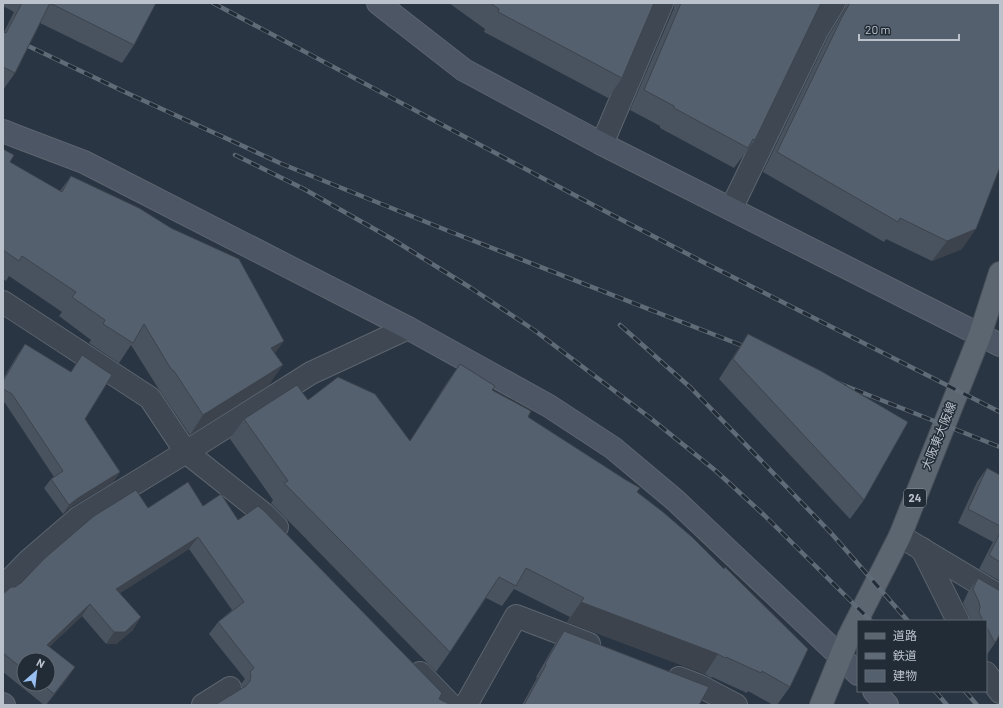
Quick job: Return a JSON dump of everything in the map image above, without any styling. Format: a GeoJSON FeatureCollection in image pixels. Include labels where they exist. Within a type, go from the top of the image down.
{"type":"FeatureCollection","features":[{"type":"Feature","properties":{"kind":"main road","name":"大阪東大阪線"},"geometry":{"type":"LineString","coordinates":[[857,620],[900,536],[980,335],[1000,273]]}},
{"type":"Feature","properties":{"kind":"main road","name":"大阪東大阪線"},"geometry":{"type":"LineString","coordinates":[[821,705],[849,636],[857,620]]}},
{"type":"Feature","properties":{"kind":"street"},"geometry":{"type":"LineString","coordinates":[[378,3],[464,70],[602,144],[1000,345]]}},
{"type":"Feature","properties":{"kind":"street"},"geometry":{"type":"LineString","coordinates":[[602,144],[662,3]]}},
{"type":"Feature","properties":{"kind":"street"},"geometry":{"type":"LineString","coordinates":[[731,209],[817,32],[834,3]]}},
{"type":"Feature","properties":{"kind":"street"},"geometry":{"type":"LineString","coordinates":[[3,130],[18,138],[84,162],[408,328],[549,406],[613,448],[675,500],[857,673]]}},
{"type":"Feature","properties":{"kind":"street"},"geometry":{"type":"LineString","coordinates":[[3,302],[150,398],[186,452],[264,514],[292,543]]}},
{"type":"Feature","properties":{"kind":"street"},"geometry":{"type":"LineString","coordinates":[[3,587],[28,560],[78,518],[311,373],[408,328]]}},
{"type":"Feature","properties":{"kind":"street"},"geometry":{"type":"LineString","coordinates":[[900,536],[1000,596]]}},
{"type":"Feature","properties":{"kind":"street"},"geometry":{"type":"LineString","coordinates":[[922,549],[958,620]]}},
{"type":"Feature","properties":{"kind":"street"},"geometry":{"type":"LineString","coordinates":[[409,662],[453,704],[516,616],[604,650]]}},
{"type":"Feature","properties":{"kind":"street"},"geometry":{"type":"LineString","coordinates":[[663,672],[700,686],[736,705]]}},
{"type":"Feature","properties":{"kind":"street"},"geometry":{"type":"LineString","coordinates":[[987,674],[1000,692]]}},
{"type":"Feature","properties":{"kind":"street"},"geometry":{"type":"LineString","coordinates":[[204,705],[230,688]]}},
{"type":"Feature","properties":{"kind":"street"},"geometry":{"type":"LineString","coordinates":[[875,692],[887,705]]}},
{"type":"Feature","properties":{"kind":"building"},"geometry":{"type":"Polygon","coordinates":[[[22,3],[50,3],[15,73],[3,67],[3,32],[6,33],[22,3]]]}},
{"type":"Feature","properties":{"kind":"building"},"geometry":{"type":"Polygon","coordinates":[[[50,3],[156,3],[134,45],[50,3]]]}},
{"type":"Feature","properties":{"kind":"building"},"geometry":{"type":"Polygon","coordinates":[[[490,3],[654,3],[622,78],[498,12],[499,9],[490,3]]]}},
{"type":"Feature","properties":{"kind":"building"},"geometry":{"type":"Polygon","coordinates":[[[681,3],[821,3],[755,140],[753,139],[748,148],[644,90],[681,3]]]}},
{"type":"Feature","properties":{"kind":"building"},"geometry":{"type":"Polygon","coordinates":[[[850,3],[1000,3],[1000,167],[976,229],[947,241],[900,218],[898,222],[777,152],[850,3]]]}},
{"type":"Feature","properties":{"kind":"building"},"geometry":{"type":"Polygon","coordinates":[[[3,149],[14,155],[10,162],[62,192],[71,176],[139,208],[171,228],[239,259],[284,341],[271,348],[283,365],[203,415],[174,371],[171,369],[144,324],[133,343],[103,324],[105,320],[72,297],[76,292],[22,256],[19,261],[3,250],[3,149]]]}},
{"type":"Feature","properties":{"kind":"building"},"geometry":{"type":"Polygon","coordinates":[[[748,334],[821,371],[908,422],[864,500],[733,359],[748,334]]]}},
{"type":"Feature","properties":{"kind":"building"},"geometry":{"type":"Polygon","coordinates":[[[25,344],[71,372],[82,355],[112,375],[85,419],[120,472],[69,505],[51,479],[63,471],[12,394],[3,389],[3,381],[25,344]]]}},
{"type":"Feature","properties":{"kind":"building"},"geometry":{"type":"Polygon","coordinates":[[[460,364],[495,386],[492,390],[531,411],[528,417],[640,488],[637,492],[692,537],[724,569],[725,567],[808,649],[790,687],[762,671],[761,673],[726,657],[725,658],[581,602],[584,598],[526,568],[516,586],[499,577],[450,652],[284,483],[288,481],[244,419],[297,385],[308,400],[338,377],[375,394],[410,441],[460,364]]]}},
{"type":"Feature","properties":{"kind":"building"},"geometry":{"type":"Polygon","coordinates":[[[987,468],[1000,475],[1000,526],[968,509],[987,468]]]}},
{"type":"Feature","properties":{"kind":"building"},"geometry":{"type":"Polygon","coordinates":[[[188,482],[203,506],[221,494],[238,520],[258,506],[442,693],[439,699],[451,705],[215,705],[246,686],[250,681],[250,672],[254,668],[218,622],[244,602],[198,537],[116,589],[141,617],[125,632],[114,632],[90,604],[47,645],[56,652],[16,652],[16,664],[3,653],[3,594],[11,587],[15,587],[21,583],[45,558],[94,516],[136,490],[148,508],[188,482]]]}},
{"type":"Feature","properties":{"kind":"building"},"geometry":{"type":"Polygon","coordinates":[[[1000,533],[1000,562],[989,555],[1000,533]]]}},
{"type":"Feature","properties":{"kind":"building"},"geometry":{"type":"Polygon","coordinates":[[[978,578],[1000,591],[1000,634],[995,643],[987,628],[987,620],[983,620],[979,612],[979,602],[973,589],[978,578]]]}},
{"type":"Feature","properties":{"kind":"building"},"geometry":{"type":"Polygon","coordinates":[[[564,631],[709,687],[699,705],[524,705],[564,631]]]}},
{"type":"Feature","properties":{"kind":"building"},"geometry":{"type":"Polygon","coordinates":[[[56,652],[75,667],[56,691],[56,652]]]}},
{"type":"Feature","properties":{"kind":"railway"},"geometry":{"type":"LineString","coordinates":[[213,3],[597,207],[1000,412]]}},
{"type":"Feature","properties":{"kind":"railway"},"geometry":{"type":"LineString","coordinates":[[3,34],[282,164],[451,232],[751,349]]}},
{"type":"Feature","properties":{"kind":"railway"},"geometry":{"type":"LineString","coordinates":[[235,155],[304,189],[392,239],[471,288],[534,330],[649,417],[716,471],[764,515],[870,620]]}},
{"type":"Feature","properties":{"kind":"railway"},"geometry":{"type":"LineString","coordinates":[[620,325],[691,388],[831,533],[907,620]]}},
{"type":"Feature","properties":{"kind":"railway"},"geometry":{"type":"LineString","coordinates":[[838,383],[1000,447]]}},
{"type":"Feature","properties":{"kind":"railway"},"geometry":{"type":"LineString","coordinates":[[936,692],[947,705]]}},
{"type":"Feature","properties":{"kind":"railway"},"geometry":{"type":"LineString","coordinates":[[966,692],[977,705]]}}]}
